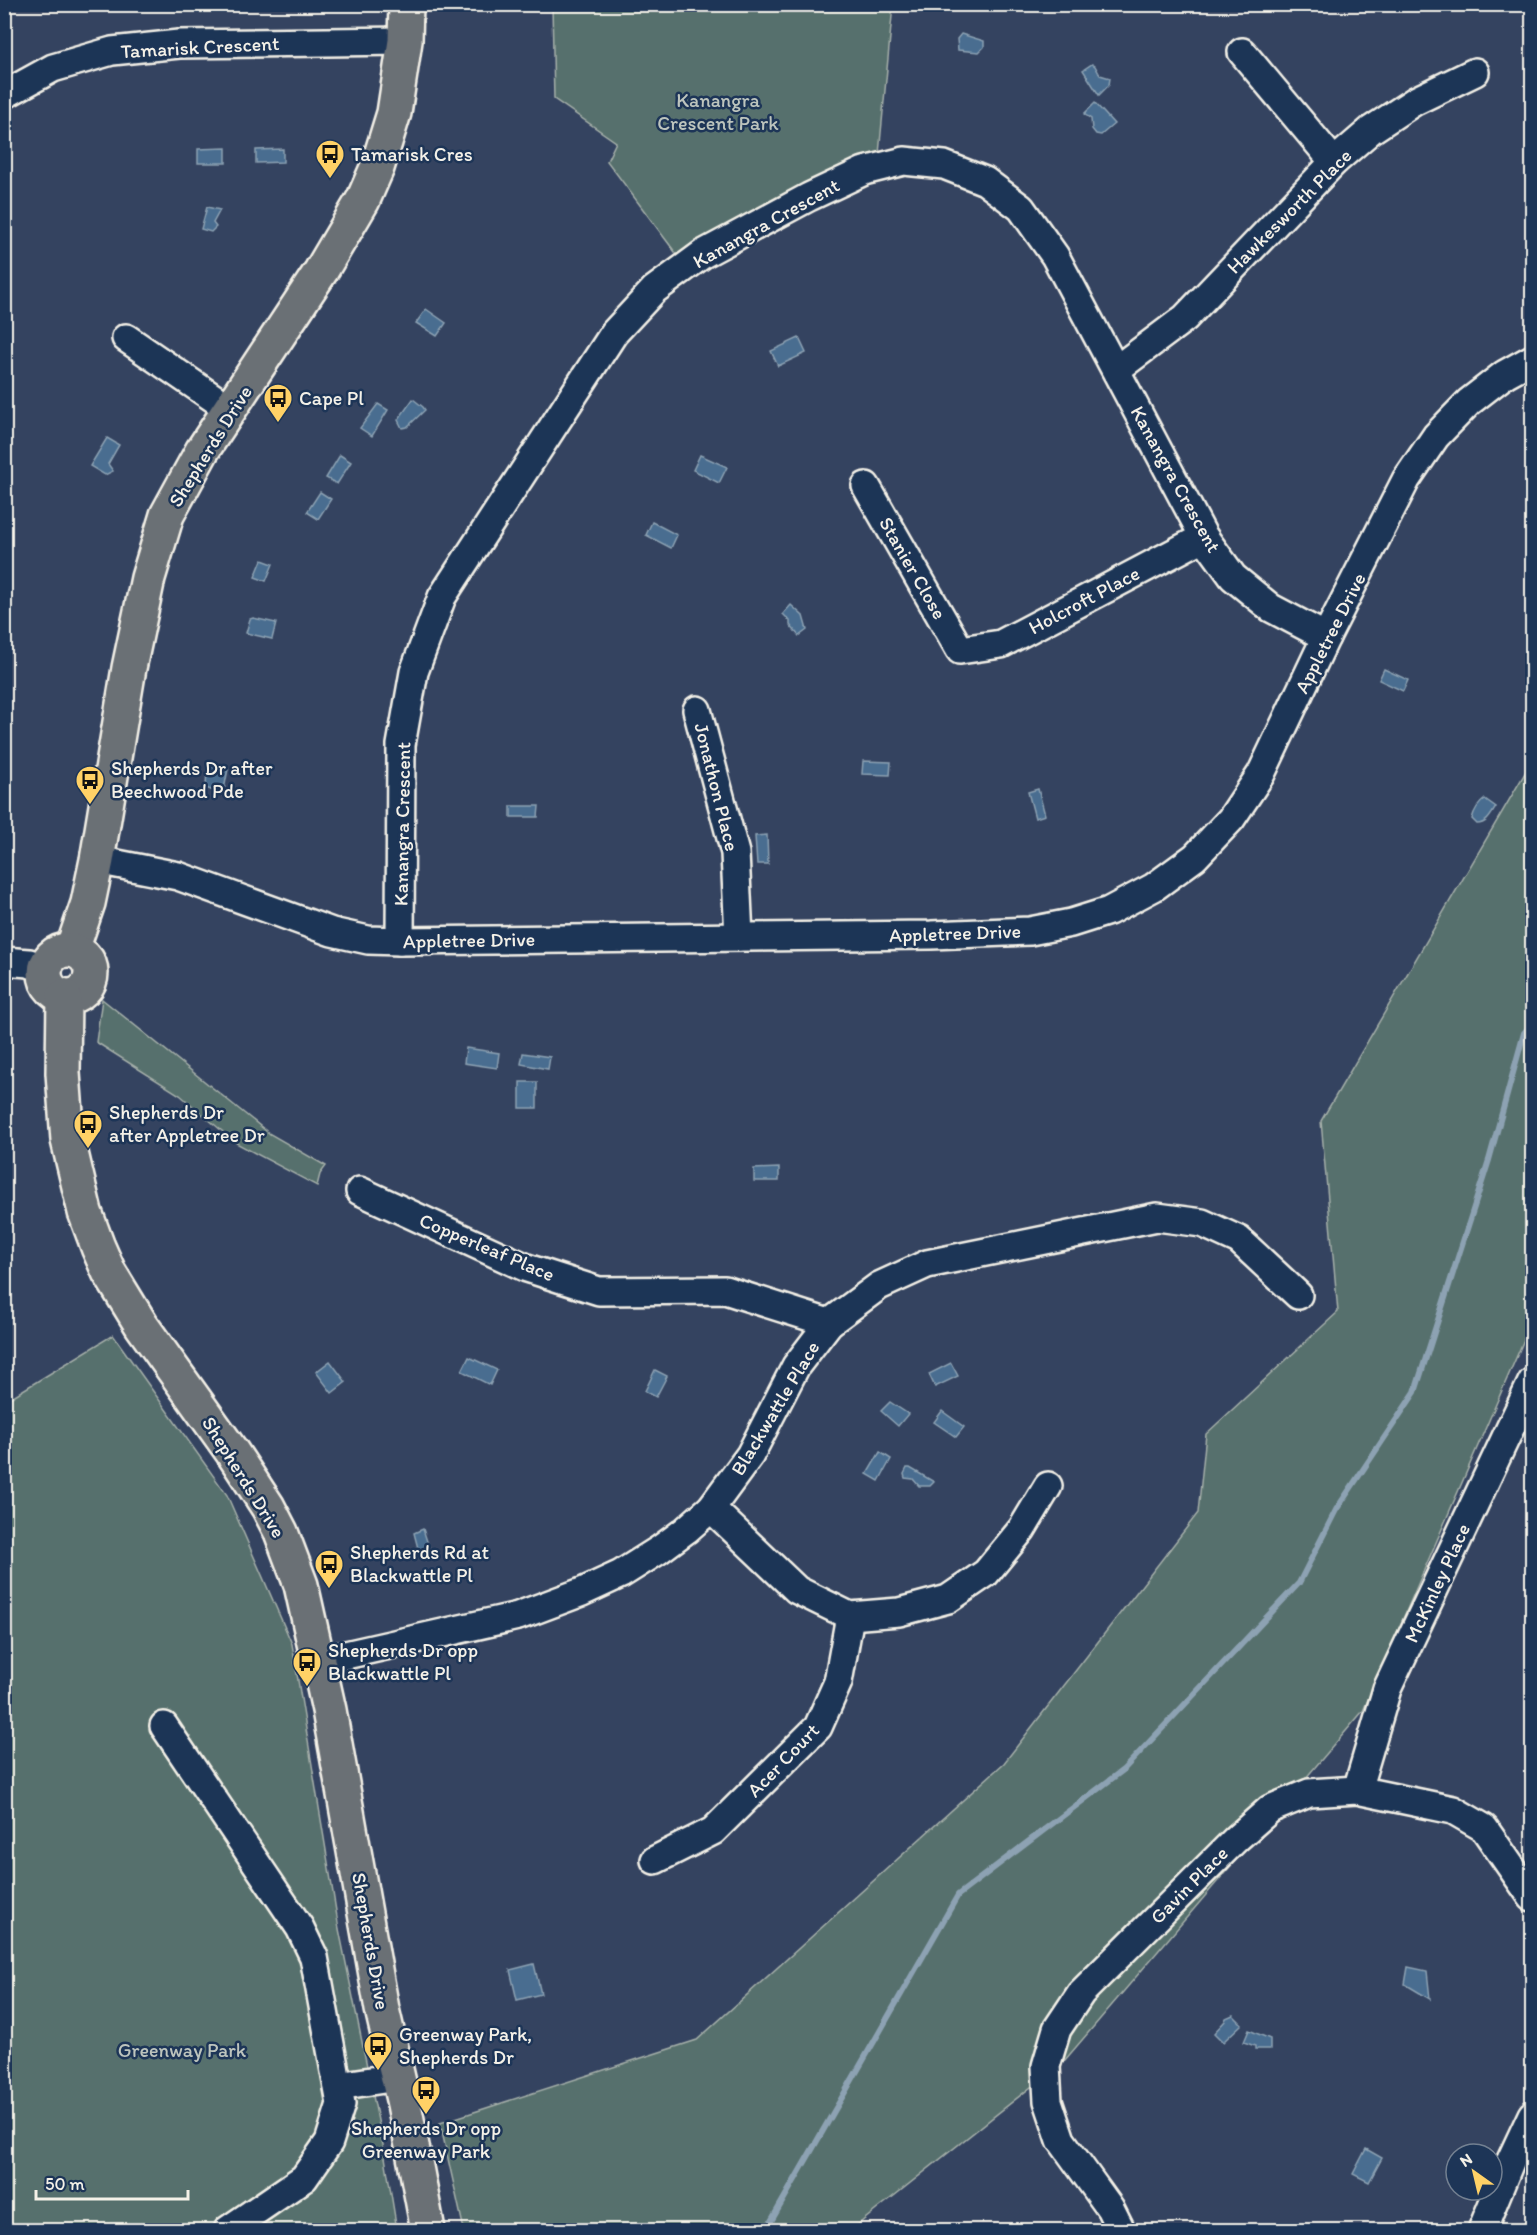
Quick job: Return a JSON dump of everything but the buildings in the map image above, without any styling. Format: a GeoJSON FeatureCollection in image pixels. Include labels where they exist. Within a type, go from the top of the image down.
{"type":"FeatureCollection","features":[{"type":"Feature","properties":{"kind":"main road","name":"Shepherds Drive"},"geometry":{"type":"LineString","coordinates":[[72,950],[88,903],[97,860],[129,668],[156,546],[167,515],[184,482],[321,272],[363,200],[387,140],[394,113],[405,41],[405,4]]}},
{"type":"Feature","properties":{"kind":"main road"},"geometry":{"type":"LineString","coordinates":[[72,950],[85,958],[91,973],[86,988],[80,993],[64,996],[57,994],[47,983],[45,969],[52,956],[58,952],[72,950]]}},
{"type":"Feature","properties":{"kind":"main road","name":"Shepherds Drive"},"geometry":{"type":"LineString","coordinates":[[64,996],[63,1073],[68,1140],[85,1212],[98,1247],[109,1272],[137,1318],[232,1452],[281,1532],[301,1585],[320,1661],[382,2009],[428,2230]]}},
{"type":"Feature","properties":{"kind":"street","name":"Tamarisk Crescent"},"geometry":{"type":"LineString","coordinates":[[4,94],[53,68],[112,51],[178,44],[405,41]]}},
{"type":"Feature","properties":{"kind":"street"},"geometry":{"type":"LineString","coordinates":[[1242,52],[1334,162]]}},
{"type":"Feature","properties":{"kind":"street","name":"Hawkesworth Place"},"geometry":{"type":"LineString","coordinates":[[1117,369],[1185,318],[1334,162],[1371,130],[1415,101],[1475,72]]}},
{"type":"Feature","properties":{"kind":"street","name":"Kanangra Crescent"},"geometry":{"type":"LineString","coordinates":[[400,942],[401,745],[414,672],[442,597],[614,333],[654,290],[703,254],[809,197],[864,171],[904,161],[944,165],[985,181],[1021,208],[1055,256],[1117,369],[1204,537],[1233,577],[1271,608],[1326,637]]}},
{"type":"Feature","properties":{"kind":"street"},"geometry":{"type":"LineString","coordinates":[[126,338],[231,410]]}},
{"type":"Feature","properties":{"kind":"street","name":"Appletree Drive"},"geometry":{"type":"LineString","coordinates":[[97,860],[178,876],[332,932],[368,940],[400,942],[931,935],[1030,931],[1071,923],[1109,911],[1154,887],[1195,857],[1231,819],[1261,774],[1326,637],[1406,480],[1436,436],[1469,402],[1505,374],[1533,359]]}},
{"type":"Feature","properties":{"kind":"street","name":"Stanier Close"},"geometry":{"type":"LineString","coordinates":[[866,486],[960,650]]}},
{"type":"Feature","properties":{"kind":"street","name":"Holcroft Place"},"geometry":{"type":"LineString","coordinates":[[960,650],[1001,644],[1204,537]]}},
{"type":"Feature","properties":{"kind":"street","name":"Jonathon Place"},"geometry":{"type":"LineString","coordinates":[[697,710],[735,853],[739,937]]}},
{"type":"Feature","properties":{"kind":"street"},"geometry":{"type":"LineString","coordinates":[[4,961],[29,963],[45,969]]}},
{"type":"Feature","properties":{"kind":"street","name":"Copperleaf Place"},"geometry":{"type":"LineString","coordinates":[[360,1191],[527,1268],[599,1291],[725,1290],[829,1323]]}},
{"type":"Feature","properties":{"kind":"street","name":"Blackwattle Place"},"geometry":{"type":"LineString","coordinates":[[320,1661],[518,1616],[582,1592],[621,1574],[659,1550],[711,1508],[750,1455],[796,1366],[829,1323],[879,1286],[927,1264],[1157,1217],[1202,1223],[1239,1240],[1298,1295]]}},
{"type":"Feature","properties":{"kind":"street","name":"McKinley Place"},"geometry":{"type":"LineString","coordinates":[[1357,1790],[1387,1689],[1533,1382]]}},
{"type":"Feature","properties":{"kind":"street"},"geometry":{"type":"LineString","coordinates":[[711,1508],[797,1590],[850,1616],[899,1612],[948,1599],[986,1574],[1022,1529],[1048,1486]]}},
{"type":"Feature","properties":{"kind":"street","name":"Acer Court"},"geometry":{"type":"LineString","coordinates":[[655,1860],[713,1831],[818,1727],[838,1682],[850,1616]]}},
{"type":"Feature","properties":{"kind":"street"},"geometry":{"type":"LineString","coordinates":[[164,1726],[300,1928],[314,1958],[341,2104],[329,2142],[304,2178],[228,2230]]}},
{"type":"Feature","properties":{"kind":"street","name":"Gavin Place"},"geometry":{"type":"LineString","coordinates":[[1121,2230],[1110,2208],[1061,2140],[1048,2101],[1046,2066],[1057,2029],[1081,1993],[1236,1839],[1270,1809],[1309,1793],[1357,1790],[1453,1810],[1484,1828],[1533,1898]]}},
{"type":"Feature","properties":{"kind":"street"},"geometry":{"type":"LineString","coordinates":[[338,2086],[397,2077]]}},
{"type":"Feature","properties":{"kind":"street"},"geometry":{"type":"LineString","coordinates":[[1482,2230],[1510,2162],[1533,2115]]}},
{"type":"Feature","properties":{"kind":"green space","name":"Kanangra Crescent Park"},"geometry":{"type":"Polygon","coordinates":[[[552,5],[893,5],[879,154],[678,256],[607,161],[616,142],[554,99],[552,5]]]}},
{"type":"Feature","properties":{"kind":"green space"},"geometry":{"type":"Polygon","coordinates":[[[1532,761],[1532,1321],[1363,1711],[1065,2060],[851,2230],[464,2230],[440,2123],[697,2040],[1004,1763],[1198,1513],[1206,1434],[1338,1312],[1321,1121],[1532,761]]]}},
{"type":"Feature","properties":{"kind":"green space"},"geometry":{"type":"Polygon","coordinates":[[[102,999],[270,1134],[326,1166],[320,1174],[317,1186],[236,1143],[180,1095],[96,1042],[102,999]]]}},
{"type":"Feature","properties":{"kind":"green space","name":"Greenway Park"},"geometry":{"type":"Polygon","coordinates":[[[113,1335],[227,1495],[292,1644],[339,1929],[383,2145],[397,2230],[5,2230],[5,1401],[113,1335]]]}},
{"type":"Feature","properties":{"kind":"water"},"geometry":{"type":"Polygon","coordinates":[[[961,34],[984,41],[984,47],[979,52],[958,50],[957,39],[961,34]]]}},
{"type":"Feature","properties":{"kind":"water"},"geometry":{"type":"Polygon","coordinates":[[[1092,64],[1100,75],[1110,78],[1109,85],[1099,95],[1083,70],[1092,64]]]}},
{"type":"Feature","properties":{"kind":"water"},"geometry":{"type":"Polygon","coordinates":[[[1095,103],[1114,124],[1101,135],[1096,134],[1092,129],[1091,119],[1084,114],[1095,103]]]}},
{"type":"Feature","properties":{"kind":"water"},"geometry":{"type":"Polygon","coordinates":[[[226,148],[226,163],[198,163],[198,149],[226,148]]]}},
{"type":"Feature","properties":{"kind":"water"},"geometry":{"type":"Polygon","coordinates":[[[283,149],[283,162],[256,163],[256,150],[283,149]]]}},
{"type":"Feature","properties":{"kind":"water"},"geometry":{"type":"Polygon","coordinates":[[[207,207],[220,210],[213,223],[216,227],[211,232],[201,229],[207,207]]]}},
{"type":"Feature","properties":{"kind":"water"},"geometry":{"type":"Polygon","coordinates":[[[426,309],[446,323],[437,336],[416,323],[426,309]]]}},
{"type":"Feature","properties":{"kind":"water"},"geometry":{"type":"Polygon","coordinates":[[[799,338],[806,353],[778,366],[771,351],[799,338]]]}},
{"type":"Feature","properties":{"kind":"water"},"geometry":{"type":"Polygon","coordinates":[[[413,399],[425,410],[407,427],[402,428],[398,420],[413,399]]]}},
{"type":"Feature","properties":{"kind":"water"},"geometry":{"type":"Polygon","coordinates":[[[378,404],[388,410],[372,436],[360,428],[378,404]]]}},
{"type":"Feature","properties":{"kind":"water"},"geometry":{"type":"Polygon","coordinates":[[[107,438],[119,445],[108,464],[113,471],[105,475],[90,466],[107,438]]]}},
{"type":"Feature","properties":{"kind":"water"},"geometry":{"type":"Polygon","coordinates":[[[340,455],[351,462],[337,484],[326,478],[340,455]]]}},
{"type":"Feature","properties":{"kind":"water"},"geometry":{"type":"Polygon","coordinates":[[[700,455],[727,467],[719,483],[693,470],[700,455]]]}},
{"type":"Feature","properties":{"kind":"water"},"geometry":{"type":"Polygon","coordinates":[[[320,492],[331,499],[318,519],[307,512],[320,492]]]}},
{"type":"Feature","properties":{"kind":"water"},"geometry":{"type":"Polygon","coordinates":[[[652,522],[677,535],[671,548],[646,535],[652,522]]]}},
{"type":"Feature","properties":{"kind":"water"},"geometry":{"type":"Polygon","coordinates":[[[262,560],[273,564],[266,581],[255,577],[262,560]]]}},
{"type":"Feature","properties":{"kind":"water"},"geometry":{"type":"Polygon","coordinates":[[[791,605],[803,616],[807,630],[799,636],[783,614],[791,605]]]}},
{"type":"Feature","properties":{"kind":"water"},"geometry":{"type":"Polygon","coordinates":[[[250,619],[276,623],[272,639],[246,633],[250,619]]]}},
{"type":"Feature","properties":{"kind":"water"},"geometry":{"type":"Polygon","coordinates":[[[1384,669],[1408,680],[1403,691],[1379,680],[1384,669]]]}},
{"type":"Feature","properties":{"kind":"water"},"geometry":{"type":"Polygon","coordinates":[[[863,761],[891,762],[890,775],[862,774],[863,761]]]}},
{"type":"Feature","properties":{"kind":"water"},"geometry":{"type":"Polygon","coordinates":[[[207,766],[228,769],[223,795],[206,788],[207,766]]]}},
{"type":"Feature","properties":{"kind":"water"},"geometry":{"type":"Polygon","coordinates":[[[1038,789],[1045,815],[1035,818],[1028,792],[1038,789]]]}},
{"type":"Feature","properties":{"kind":"water"},"geometry":{"type":"Polygon","coordinates":[[[1485,799],[1496,807],[1486,821],[1477,824],[1472,819],[1478,805],[1485,799]]]}},
{"type":"Feature","properties":{"kind":"water"},"geometry":{"type":"Polygon","coordinates":[[[511,806],[539,806],[538,817],[511,817],[511,806]]]}},
{"type":"Feature","properties":{"kind":"water"},"geometry":{"type":"Polygon","coordinates":[[[767,835],[768,864],[757,864],[755,836],[767,835]]]}},
{"type":"Feature","properties":{"kind":"water"},"geometry":{"type":"Polygon","coordinates":[[[466,1048],[499,1053],[497,1068],[464,1063],[466,1048]]]}},
{"type":"Feature","properties":{"kind":"water"},"geometry":{"type":"Polygon","coordinates":[[[523,1053],[550,1057],[548,1069],[521,1064],[523,1053]]]}},
{"type":"Feature","properties":{"kind":"water"},"geometry":{"type":"Polygon","coordinates":[[[520,1082],[537,1082],[537,1108],[520,1108],[520,1082]]]}},
{"type":"Feature","properties":{"kind":"water"},"geometry":{"type":"Polygon","coordinates":[[[779,1168],[779,1181],[754,1181],[754,1169],[779,1168]]]}},
{"type":"Feature","properties":{"kind":"water"},"geometry":{"type":"Polygon","coordinates":[[[469,1357],[497,1370],[490,1385],[462,1371],[469,1357]]]}},
{"type":"Feature","properties":{"kind":"water"},"geometry":{"type":"Polygon","coordinates":[[[330,1361],[346,1382],[332,1393],[316,1372],[330,1361]]]}},
{"type":"Feature","properties":{"kind":"water"},"geometry":{"type":"Polygon","coordinates":[[[951,1363],[958,1376],[935,1387],[929,1374],[951,1363]]]}},
{"type":"Feature","properties":{"kind":"water"},"geometry":{"type":"Polygon","coordinates":[[[655,1370],[667,1376],[656,1397],[645,1391],[655,1370]]]}},
{"type":"Feature","properties":{"kind":"water"},"geometry":{"type":"Polygon","coordinates":[[[890,1402],[908,1414],[898,1426],[881,1411],[890,1402]]]}},
{"type":"Feature","properties":{"kind":"water"},"geometry":{"type":"Polygon","coordinates":[[[942,1411],[964,1427],[956,1437],[934,1422],[942,1411]]]}},
{"type":"Feature","properties":{"kind":"water"},"geometry":{"type":"Polygon","coordinates":[[[880,1452],[891,1459],[879,1481],[867,1474],[880,1452]]]}},
{"type":"Feature","properties":{"kind":"water"},"geometry":{"type":"Polygon","coordinates":[[[907,1468],[934,1482],[930,1486],[919,1486],[913,1479],[905,1478],[907,1468]]]}},
{"type":"Feature","properties":{"kind":"water"},"geometry":{"type":"Polygon","coordinates":[[[423,1529],[431,1554],[420,1556],[414,1533],[423,1529]]]}},
{"type":"Feature","properties":{"kind":"water"},"geometry":{"type":"Polygon","coordinates":[[[534,1964],[541,1994],[517,2000],[510,1970],[534,1964]]]}},
{"type":"Feature","properties":{"kind":"water"},"geometry":{"type":"Polygon","coordinates":[[[1408,1967],[1427,1971],[1430,1999],[1405,1984],[1408,1967]]]}},
{"type":"Feature","properties":{"kind":"water"},"geometry":{"type":"Polygon","coordinates":[[[1233,2015],[1242,2024],[1223,2042],[1214,2033],[1226,2018],[1233,2015]]]}},
{"type":"Feature","properties":{"kind":"water"},"geometry":{"type":"Polygon","coordinates":[[[1249,2030],[1270,2039],[1270,2049],[1255,2049],[1255,2046],[1244,2042],[1249,2030]]]}},
{"type":"Feature","properties":{"kind":"water"},"geometry":{"type":"Polygon","coordinates":[[[1366,2149],[1382,2158],[1369,2182],[1353,2174],[1366,2149]]]}},
{"type":"Feature","properties":{"kind":"waterway"},"geometry":{"type":"LineString","coordinates":[[766,2230],[958,1895],[1123,1770],[1299,1583],[1336,1510],[1415,1392],[1489,1160],[1524,1033],[1532,1024]]}},
{"type":"Feature","properties":{"kind":"place","name":"Tamarisk Cres"},"geometry":{"type":"Point","coordinates":[330,180]}},
{"type":"Feature","properties":{"kind":"place","name":"Cape Pl"},"geometry":{"type":"Point","coordinates":[278,424]}},
{"type":"Feature","properties":{"kind":"place","name":"Shepherds Dr after Beechwood Pde"},"geometry":{"type":"Point","coordinates":[90,806]}},
{"type":"Feature","properties":{"kind":"place","name":"Shepherds Dr after Appletree Dr"},"geometry":{"type":"Point","coordinates":[88,1150]}},
{"type":"Feature","properties":{"kind":"place","name":"Shepherds Rd at Blackwattle Pl"},"geometry":{"type":"Point","coordinates":[329,1590]}},
{"type":"Feature","properties":{"kind":"place","name":"Shepherds Dr opp Blackwattle Pl"},"geometry":{"type":"Point","coordinates":[307,1688]}},
{"type":"Feature","properties":{"kind":"place","name":"Greenway Park, Shepherds Dr"},"geometry":{"type":"Point","coordinates":[378,2072]}},
{"type":"Feature","properties":{"kind":"place","name":"Shepherds Dr opp Greenway Park"},"geometry":{"type":"Point","coordinates":[426,2116]}}]}
